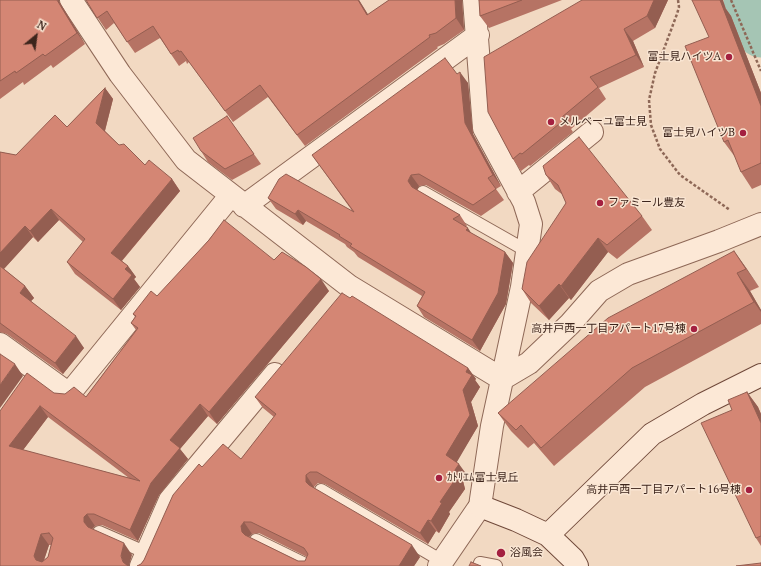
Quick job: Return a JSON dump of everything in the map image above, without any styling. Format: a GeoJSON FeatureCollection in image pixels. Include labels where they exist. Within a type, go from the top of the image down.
{"type":"FeatureCollection","features":[{"type":"Feature","properties":{"kind":"street"},"geometry":{"type":"LineString","coordinates":[[71,0],[120,74],[186,160],[349,286],[502,379]]}},
{"type":"Feature","properties":{"kind":"street"},"geometry":{"type":"LineString","coordinates":[[441,563],[480,506],[492,426],[522,287],[530,224],[524,202],[484,128],[486,57],[478,35],[474,0]]}},
{"type":"Feature","properties":{"kind":"street"},"geometry":{"type":"LineString","coordinates":[[0,344],[32,376],[69,394],[238,200],[399,91],[478,35]]}},
{"type":"Feature","properties":{"kind":"street"},"geometry":{"type":"LineString","coordinates":[[518,192],[592,132]]}},
{"type":"Feature","properties":{"kind":"street"},"geometry":{"type":"LineString","coordinates":[[502,379],[529,363],[570,324],[599,291],[628,274],[719,241],[757,225]]}},
{"type":"Feature","properties":{"kind":"street"},"geometry":{"type":"LineString","coordinates":[[333,304],[349,286]]}},
{"type":"Feature","properties":{"kind":"street"},"geometry":{"type":"LineString","coordinates":[[144,559],[170,500],[288,359]]}},
{"type":"Feature","properties":{"kind":"street"},"geometry":{"type":"LineString","coordinates":[[548,535],[652,434],[703,404],[761,375]]}},
{"type":"Feature","properties":{"kind":"street"},"geometry":{"type":"LineString","coordinates":[[480,506],[516,520],[548,535],[577,566]]}},
{"type":"Feature","properties":{"kind":"lane"},"geometry":{"type":"LineString","coordinates":[[423,192],[527,252]]}},
{"type":"Feature","properties":{"kind":"lane"},"geometry":{"type":"LineString","coordinates":[[321,490],[441,563]]}},
{"type":"Feature","properties":{"kind":"lane"},"geometry":{"type":"LineString","coordinates":[[99,532],[144,559]]}},
{"type":"Feature","properties":{"kind":"lane"},"geometry":{"type":"LineString","coordinates":[[256,540],[309,566]]}},
{"type":"Feature","properties":{"kind":"lane"},"geometry":{"type":"LineString","coordinates":[[479,566],[480,563],[496,566]]}},
{"type":"Feature","properties":{"kind":"path"},"geometry":{"type":"LineString","coordinates":[[678,0],[679,7],[677,14],[655,73],[649,100],[651,125],[660,149],[680,175],[757,225]]}},
{"type":"Feature","properties":{"kind":"path"},"geometry":{"type":"LineString","coordinates":[[731,0],[761,71]]}},
{"type":"Feature","properties":{"kind":"building"},"geometry":{"type":"Polygon","coordinates":[[[0,0],[57,0],[77,33],[45,56],[43,54],[16,73],[15,71],[0,81],[0,0]]]}},
{"type":"Feature","properties":{"kind":"building"},"geometry":{"type":"Polygon","coordinates":[[[86,0],[358,0],[367,15],[389,0],[455,0],[456,18],[436,33],[429,35],[430,37],[297,135],[260,85],[225,111],[181,51],[179,52],[178,50],[171,54],[153,26],[127,42],[107,11],[97,18],[86,0]]]}},
{"type":"Feature","properties":{"kind":"building"},"geometry":{"type":"Polygon","coordinates":[[[479,0],[522,0],[480,16],[479,0]]]}},
{"type":"Feature","properties":{"kind":"building"},"geometry":{"type":"Polygon","coordinates":[[[582,0],[654,0],[647,16],[624,29],[636,55],[590,77],[598,87],[562,117],[564,120],[522,154],[520,153],[513,159],[488,112],[484,57],[582,0]]]}},
{"type":"Feature","properties":{"kind":"building"},"geometry":{"type":"Polygon","coordinates":[[[692,0],[720,0],[761,106],[761,163],[741,172],[728,140],[724,142],[685,46],[709,37],[692,0]]]}},
{"type":"Feature","properties":{"kind":"building"},"geometry":{"type":"Polygon","coordinates":[[[445,58],[457,74],[460,72],[465,123],[493,175],[488,178],[496,189],[473,205],[419,174],[411,175],[408,181],[412,187],[460,215],[453,219],[468,228],[466,230],[505,252],[498,293],[472,340],[417,306],[425,292],[350,246],[352,244],[339,236],[340,235],[298,210],[295,214],[268,198],[279,179],[286,174],[354,212],[312,155],[445,58]]]}},
{"type":"Feature","properties":{"kind":"building"},"geometry":{"type":"Polygon","coordinates":[[[105,88],[96,123],[119,145],[124,144],[145,165],[149,160],[172,179],[111,253],[128,266],[125,269],[132,275],[113,299],[67,262],[85,239],[51,209],[30,231],[25,226],[0,253],[0,152],[16,155],[55,115],[67,127],[105,88]]]}},
{"type":"Feature","properties":{"kind":"building"},"geometry":{"type":"Polygon","coordinates":[[[227,116],[254,154],[225,169],[201,151],[193,138],[227,116]]]}},
{"type":"Feature","properties":{"kind":"building"},"geometry":{"type":"Polygon","coordinates":[[[579,137],[642,216],[607,245],[598,238],[561,286],[559,284],[539,306],[522,289],[527,262],[566,203],[558,185],[546,175],[543,166],[579,137]]]}},
{"type":"Feature","properties":{"kind":"building"},"geometry":{"type":"Polygon","coordinates":[[[224,220],[274,260],[282,252],[306,267],[321,279],[209,412],[200,404],[170,440],[180,448],[151,483],[130,530],[94,514],[87,514],[84,517],[84,522],[88,527],[124,543],[121,556],[123,562],[128,566],[0,566],[0,411],[27,373],[54,393],[65,394],[74,387],[86,397],[138,328],[131,323],[136,316],[133,314],[151,291],[157,296],[209,240],[224,220]],[[40,406],[9,446],[140,481],[40,406]],[[49,533],[41,534],[34,556],[36,560],[42,562],[48,557],[53,538],[49,533]]]}},
{"type":"Feature","properties":{"kind":"building"},"geometry":{"type":"Polygon","coordinates":[[[734,251],[746,269],[737,273],[754,302],[632,368],[541,448],[521,425],[516,430],[498,413],[608,318],[734,251]]]}},
{"type":"Feature","properties":{"kind":"building"},"geometry":{"type":"Polygon","coordinates":[[[0,266],[25,286],[20,293],[76,336],[55,363],[0,323],[0,266]]]}},
{"type":"Feature","properties":{"kind":"building"},"geometry":{"type":"Polygon","coordinates":[[[342,293],[350,298],[352,296],[468,368],[466,372],[472,375],[463,390],[470,415],[446,455],[459,464],[455,470],[457,477],[440,502],[442,503],[431,521],[428,520],[420,533],[317,472],[310,472],[306,475],[306,482],[309,485],[412,545],[399,566],[137,566],[144,560],[173,495],[199,464],[202,467],[223,444],[241,459],[276,414],[255,397],[342,293]],[[244,522],[241,526],[242,532],[245,535],[298,561],[305,561],[308,554],[304,548],[251,522],[244,522]]]}},
{"type":"Feature","properties":{"kind":"building"},"geometry":{"type":"Polygon","coordinates":[[[0,354],[15,364],[0,385],[0,354]]]}},
{"type":"Feature","properties":{"kind":"building","name":"高井戸西一丁目アパート16号棟"},"geometry":{"type":"Polygon","coordinates":[[[747,392],[761,423],[761,536],[756,538],[701,423],[732,410],[728,400],[747,392]]]}},
{"type":"Feature","properties":{"kind":"building"},"geometry":{"type":"Polygon","coordinates":[[[471,562],[481,566],[469,566],[471,562]]]}},
{"type":"Feature","properties":{"kind":"building"},"geometry":{"type":"Polygon","coordinates":[[[761,563],[761,566],[736,566],[761,563]]]}},
{"type":"Feature","properties":{"kind":"waterway"},"geometry":{"type":"LineString","coordinates":[[748,0],[761,33]]}},
{"type":"Feature","properties":{"kind":"place","name":"富士見ハイツA"},"geometry":{"type":"Point","coordinates":[729,57]}},
{"type":"Feature","properties":{"kind":"place","name":"メルベーユ富士見"},"geometry":{"type":"Point","coordinates":[551,122]}},
{"type":"Feature","properties":{"kind":"place","name":"富士見ハイツB"},"geometry":{"type":"Point","coordinates":[743,133]}},
{"type":"Feature","properties":{"kind":"place","name":"ファミール豊友"},"geometry":{"type":"Point","coordinates":[600,203]}},
{"type":"Feature","properties":{"kind":"place","name":"高井戸西一丁目アパート17号棟"},"geometry":{"type":"Point","coordinates":[694,329]}},
{"type":"Feature","properties":{"kind":"place","name":"ｶﾄﾘｴﾑ富士見丘"},"geometry":{"type":"Point","coordinates":[439,478]}},
{"type":"Feature","properties":{"kind":"place","name":"高井戸西一丁目アパート16号棟"},"geometry":{"type":"Point","coordinates":[749,490]}},
{"type":"Feature","properties":{"kind":"place","name":"浴風会"},"geometry":{"type":"Point","coordinates":[501,553]}}]}
